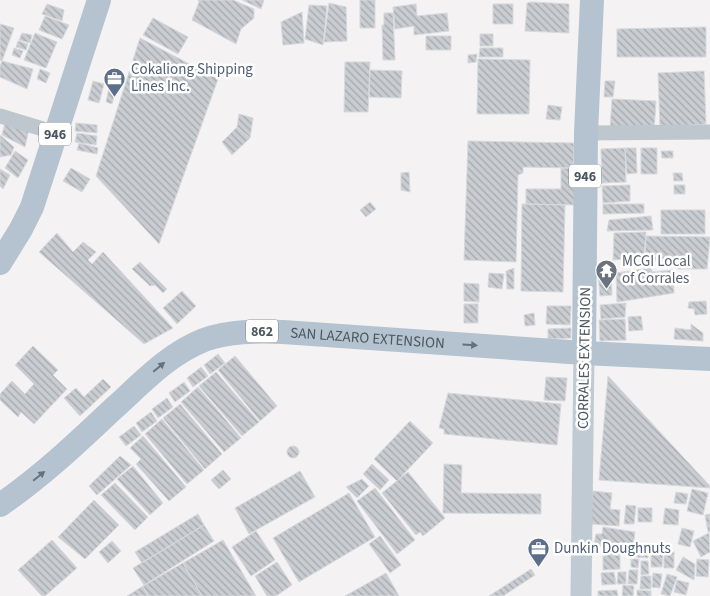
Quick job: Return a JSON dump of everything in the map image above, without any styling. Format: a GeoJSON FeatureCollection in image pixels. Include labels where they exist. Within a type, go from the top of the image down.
{"type":"FeatureCollection","features":[{"type":"Feature","properties":{"kind":"main road","name":"946"},"geometry":{"type":"LineString","coordinates":[[0,263],[21,230],[32,207],[99,0]]}},
{"type":"Feature","properties":{"kind":"main road","name":"CORRALES EXTENSION"},"geometry":{"type":"LineString","coordinates":[[581,596],[586,133],[592,0]]}},
{"type":"Feature","properties":{"kind":"main road","name":"SAN LAZARO EXTENSION"},"geometry":{"type":"LineString","coordinates":[[0,505],[48,469],[170,358],[204,340],[222,335],[241,332],[276,332],[584,353]]}},
{"type":"Feature","properties":{"kind":"main road","name":"862"},"geometry":{"type":"LineString","coordinates":[[584,353],[710,359]]}},
{"type":"Feature","properties":{"kind":"street"},"geometry":{"type":"LineString","coordinates":[[0,116],[56,132]]}},
{"type":"Feature","properties":{"kind":"street"},"geometry":{"type":"LineString","coordinates":[[586,133],[710,132]]}},
{"type":"Feature","properties":{"kind":"building"},"geometry":{"type":"Polygon","coordinates":[[[198,0],[233,0],[254,9],[254,18],[241,29],[236,44],[192,20],[199,2],[198,0]]]}},
{"type":"Feature","properties":{"kind":"building"},"geometry":{"type":"Polygon","coordinates":[[[242,0],[264,0],[261,9],[242,0]]]}},
{"type":"Feature","properties":{"kind":"building"},"geometry":{"type":"Polygon","coordinates":[[[360,0],[375,0],[375,28],[360,28],[360,0]]]}},
{"type":"Feature","properties":{"kind":"building"},"geometry":{"type":"Polygon","coordinates":[[[329,3],[346,7],[347,41],[324,42],[329,3]]]}},
{"type":"Feature","properties":{"kind":"building"},"geometry":{"type":"Polygon","coordinates":[[[527,3],[569,4],[569,33],[525,31],[527,3]]]}},
{"type":"Feature","properties":{"kind":"building"},"geometry":{"type":"Polygon","coordinates":[[[47,4],[64,10],[62,21],[42,14],[47,4]]]}},
{"type":"Feature","properties":{"kind":"building"},"geometry":{"type":"Polygon","coordinates":[[[416,4],[417,16],[447,13],[449,31],[414,35],[414,26],[395,29],[393,7],[416,4]]]}},
{"type":"Feature","properties":{"kind":"building"},"geometry":{"type":"Polygon","coordinates":[[[493,4],[513,4],[513,24],[493,24],[493,4]]]}},
{"type":"Feature","properties":{"kind":"building"},"geometry":{"type":"Polygon","coordinates":[[[309,5],[327,6],[323,45],[305,39],[309,5]]]}},
{"type":"Feature","properties":{"kind":"building"},"geometry":{"type":"Polygon","coordinates":[[[302,12],[304,43],[283,45],[281,22],[302,12]]]}},
{"type":"Feature","properties":{"kind":"building"},"geometry":{"type":"Polygon","coordinates":[[[384,13],[393,13],[395,60],[383,60],[382,25],[384,25],[384,13]]]}},
{"type":"Feature","properties":{"kind":"building"},"geometry":{"type":"Polygon","coordinates":[[[45,16],[69,25],[62,39],[39,30],[45,16]]]}},
{"type":"Feature","properties":{"kind":"building"},"geometry":{"type":"Polygon","coordinates":[[[153,18],[188,37],[178,54],[143,35],[153,18]]]}},
{"type":"Feature","properties":{"kind":"building"},"geometry":{"type":"Polygon","coordinates":[[[0,24],[14,28],[2,61],[0,60],[0,24]]]}},
{"type":"Feature","properties":{"kind":"building"},"geometry":{"type":"Polygon","coordinates":[[[706,27],[706,57],[617,57],[617,29],[706,27]]]}},
{"type":"Feature","properties":{"kind":"building"},"geometry":{"type":"Polygon","coordinates":[[[22,33],[32,35],[30,43],[19,40],[22,33]]]}},
{"type":"Feature","properties":{"kind":"building"},"geometry":{"type":"Polygon","coordinates":[[[35,33],[57,42],[46,68],[24,60],[35,33]]]}},
{"type":"Feature","properties":{"kind":"building"},"geometry":{"type":"Polygon","coordinates":[[[480,34],[493,34],[493,46],[480,46],[480,34]]]}},
{"type":"Feature","properties":{"kind":"building"},"geometry":{"type":"Polygon","coordinates":[[[426,36],[451,36],[451,50],[426,50],[426,36]]]}},
{"type":"Feature","properties":{"kind":"building"},"geometry":{"type":"Polygon","coordinates":[[[140,38],[218,79],[159,244],[96,176],[140,38]]]}},
{"type":"Feature","properties":{"kind":"building"},"geometry":{"type":"Polygon","coordinates":[[[18,41],[28,44],[26,50],[16,47],[18,41]]]}},
{"type":"Feature","properties":{"kind":"building"},"geometry":{"type":"Polygon","coordinates":[[[14,48],[23,51],[20,58],[12,55],[14,48]]]}},
{"type":"Feature","properties":{"kind":"building"},"geometry":{"type":"Polygon","coordinates":[[[480,48],[503,48],[503,57],[479,57],[480,48]]]}},
{"type":"Feature","properties":{"kind":"building"},"geometry":{"type":"Polygon","coordinates":[[[477,54],[476,62],[468,63],[468,55],[477,54]]]}},
{"type":"Feature","properties":{"kind":"building"},"geometry":{"type":"Polygon","coordinates":[[[478,59],[530,60],[529,114],[477,114],[478,59]]]}},
{"type":"Feature","properties":{"kind":"building"},"geometry":{"type":"Polygon","coordinates":[[[2,61],[33,69],[27,89],[0,77],[2,61]]]}},
{"type":"Feature","properties":{"kind":"building"},"geometry":{"type":"Polygon","coordinates":[[[345,62],[370,62],[368,112],[344,112],[345,62]]]}},
{"type":"Feature","properties":{"kind":"building"},"geometry":{"type":"Polygon","coordinates":[[[40,69],[50,73],[46,83],[37,79],[40,69]]]}},
{"type":"Feature","properties":{"kind":"building"},"geometry":{"type":"Polygon","coordinates":[[[370,70],[402,71],[401,98],[369,97],[370,70]]]}},
{"type":"Feature","properties":{"kind":"building"},"geometry":{"type":"Polygon","coordinates":[[[704,71],[706,124],[660,127],[658,73],[704,71]]]}},
{"type":"Feature","properties":{"kind":"building"},"geometry":{"type":"Polygon","coordinates":[[[93,81],[104,84],[99,103],[88,100],[93,81]]]}},
{"type":"Feature","properties":{"kind":"building"},"geometry":{"type":"Polygon","coordinates":[[[605,81],[615,81],[613,97],[604,97],[605,81]]]}},
{"type":"Feature","properties":{"kind":"building"},"geometry":{"type":"Polygon","coordinates":[[[110,83],[117,85],[112,104],[106,102],[110,83]]]}},
{"type":"Feature","properties":{"kind":"building"},"geometry":{"type":"Polygon","coordinates":[[[612,99],[656,101],[654,132],[610,129],[612,99]]]}},
{"type":"Feature","properties":{"kind":"building"},"geometry":{"type":"Polygon","coordinates":[[[548,105],[562,107],[560,120],[546,119],[548,105]]]}},
{"type":"Feature","properties":{"kind":"building"},"geometry":{"type":"Polygon","coordinates":[[[239,114],[253,118],[250,138],[237,127],[239,114]]]}},
{"type":"Feature","properties":{"kind":"building"},"geometry":{"type":"Polygon","coordinates":[[[6,119],[30,125],[25,147],[2,135],[6,119]]]}},
{"type":"Feature","properties":{"kind":"building"},"geometry":{"type":"Polygon","coordinates":[[[76,123],[97,125],[97,133],[75,131],[76,123]]]}},
{"type":"Feature","properties":{"kind":"building"},"geometry":{"type":"Polygon","coordinates":[[[237,127],[250,138],[232,155],[222,142],[237,127]]]}},
{"type":"Feature","properties":{"kind":"building"},"geometry":{"type":"Polygon","coordinates":[[[77,133],[97,136],[96,145],[75,142],[77,133]]]}},
{"type":"Feature","properties":{"kind":"building"},"geometry":{"type":"Polygon","coordinates":[[[0,135],[14,147],[11,155],[0,157],[0,135]]]}},
{"type":"Feature","properties":{"kind":"building"},"geometry":{"type":"Polygon","coordinates":[[[468,141],[574,143],[573,168],[523,167],[523,173],[518,175],[516,262],[464,260],[468,141]]]}},
{"type":"Feature","properties":{"kind":"building"},"geometry":{"type":"Polygon","coordinates":[[[79,143],[98,148],[97,154],[77,150],[79,143]]]}},
{"type":"Feature","properties":{"kind":"building"},"geometry":{"type":"Polygon","coordinates":[[[625,148],[626,182],[602,183],[601,149],[625,148]]]}},
{"type":"Feature","properties":{"kind":"building"},"geometry":{"type":"Polygon","coordinates":[[[625,148],[636,148],[637,173],[627,174],[625,148]]]}},
{"type":"Feature","properties":{"kind":"building"},"geometry":{"type":"Polygon","coordinates":[[[641,148],[657,148],[657,174],[641,174],[641,148]]]}},
{"type":"Feature","properties":{"kind":"building"},"geometry":{"type":"Polygon","coordinates":[[[15,151],[28,160],[18,178],[5,168],[15,151]]]}},
{"type":"Feature","properties":{"kind":"building"},"geometry":{"type":"Polygon","coordinates":[[[661,151],[673,151],[673,158],[662,158],[661,151]]]}},
{"type":"Feature","properties":{"kind":"building"},"geometry":{"type":"Polygon","coordinates":[[[71,168],[90,179],[82,192],[63,181],[71,168]]]}},
{"type":"Feature","properties":{"kind":"building"},"geometry":{"type":"Polygon","coordinates":[[[561,168],[577,168],[576,205],[526,204],[526,189],[561,189],[561,168]]]}},
{"type":"Feature","properties":{"kind":"building"},"geometry":{"type":"Polygon","coordinates":[[[0,169],[10,175],[3,189],[0,186],[0,169]]]}},
{"type":"Feature","properties":{"kind":"building"},"geometry":{"type":"Polygon","coordinates":[[[409,172],[410,192],[401,190],[401,173],[409,172]]]}},
{"type":"Feature","properties":{"kind":"building"},"geometry":{"type":"Polygon","coordinates":[[[673,173],[682,173],[683,181],[674,181],[673,173]]]}},
{"type":"Feature","properties":{"kind":"building"},"geometry":{"type":"Polygon","coordinates":[[[630,185],[630,201],[603,203],[602,186],[630,185]]]}},
{"type":"Feature","properties":{"kind":"building"},"geometry":{"type":"Polygon","coordinates":[[[674,185],[685,185],[685,194],[674,194],[674,185]]]}},
{"type":"Feature","properties":{"kind":"building"},"geometry":{"type":"Polygon","coordinates":[[[370,202],[376,209],[366,217],[360,210],[370,202]]]}},
{"type":"Feature","properties":{"kind":"building"},"geometry":{"type":"Polygon","coordinates":[[[522,204],[565,205],[563,292],[521,291],[522,204]]]}},
{"type":"Feature","properties":{"kind":"building"},"geometry":{"type":"Polygon","coordinates":[[[603,204],[644,204],[644,213],[603,214],[603,204]]]}},
{"type":"Feature","properties":{"kind":"building"},"geometry":{"type":"Polygon","coordinates":[[[661,210],[705,210],[705,234],[661,234],[661,210]]]}},
{"type":"Feature","properties":{"kind":"building"},"geometry":{"type":"Polygon","coordinates":[[[651,216],[653,230],[607,231],[609,220],[651,216]]]}},
{"type":"Feature","properties":{"kind":"building"},"geometry":{"type":"Polygon","coordinates":[[[646,232],[644,257],[613,260],[614,233],[646,232]]]}},
{"type":"Feature","properties":{"kind":"building"},"geometry":{"type":"Polygon","coordinates":[[[57,233],[73,252],[83,242],[96,252],[88,260],[92,264],[103,252],[173,328],[144,344],[39,252],[57,233]]]}},
{"type":"Feature","properties":{"kind":"building"},"geometry":{"type":"Polygon","coordinates":[[[646,236],[710,237],[707,269],[678,269],[676,266],[660,266],[658,261],[645,262],[646,236]]]}},
{"type":"Feature","properties":{"kind":"building"},"geometry":{"type":"Polygon","coordinates":[[[140,262],[167,289],[163,293],[155,285],[150,286],[132,269],[140,262]]]}},
{"type":"Feature","properties":{"kind":"building"},"geometry":{"type":"Polygon","coordinates":[[[514,268],[514,289],[507,289],[506,271],[514,268]]]}},
{"type":"Feature","properties":{"kind":"building"},"geometry":{"type":"Polygon","coordinates":[[[650,268],[653,272],[673,270],[674,293],[617,302],[616,273],[650,268]]]}},
{"type":"Feature","properties":{"kind":"building"},"geometry":{"type":"Polygon","coordinates":[[[489,273],[504,274],[502,289],[488,287],[489,273]]]}},
{"type":"Feature","properties":{"kind":"building"},"geometry":{"type":"Polygon","coordinates":[[[611,273],[612,295],[600,296],[598,274],[611,273]]]}},
{"type":"Feature","properties":{"kind":"building"},"geometry":{"type":"Polygon","coordinates":[[[464,283],[479,284],[479,302],[464,301],[464,283]]]}},
{"type":"Feature","properties":{"kind":"building"},"geometry":{"type":"Polygon","coordinates":[[[182,291],[196,306],[177,324],[163,308],[182,291]]]}},
{"type":"Feature","properties":{"kind":"building"},"geometry":{"type":"Polygon","coordinates":[[[706,301],[707,314],[695,315],[694,309],[688,308],[689,302],[706,301]]]}},
{"type":"Feature","properties":{"kind":"building"},"geometry":{"type":"Polygon","coordinates":[[[626,303],[625,317],[601,319],[600,305],[626,303]]]}},
{"type":"Feature","properties":{"kind":"building"},"geometry":{"type":"Polygon","coordinates":[[[464,304],[478,304],[478,323],[464,323],[464,304]]]}},
{"type":"Feature","properties":{"kind":"building"},"geometry":{"type":"Polygon","coordinates":[[[547,306],[571,306],[570,325],[546,324],[547,306]]]}},
{"type":"Feature","properties":{"kind":"building"},"geometry":{"type":"Polygon","coordinates":[[[534,313],[535,325],[525,326],[524,315],[534,313]]]}},
{"type":"Feature","properties":{"kind":"building"},"geometry":{"type":"Polygon","coordinates":[[[641,316],[643,330],[629,331],[628,317],[641,316]]]}},
{"type":"Feature","properties":{"kind":"building"},"geometry":{"type":"Polygon","coordinates":[[[625,319],[626,340],[600,341],[599,320],[625,319]]]}},
{"type":"Feature","properties":{"kind":"building"},"geometry":{"type":"Polygon","coordinates":[[[691,324],[703,333],[703,341],[674,339],[675,328],[691,330],[691,324]]]}},
{"type":"Feature","properties":{"kind":"building"},"geometry":{"type":"Polygon","coordinates":[[[571,328],[571,338],[548,339],[548,329],[571,328]]]}},
{"type":"Feature","properties":{"kind":"building"},"geometry":{"type":"Polygon","coordinates":[[[33,346],[58,370],[53,375],[67,389],[34,424],[21,412],[18,417],[0,400],[0,394],[12,381],[25,394],[34,384],[15,365],[33,346]]]}},
{"type":"Feature","properties":{"kind":"building"},"geometry":{"type":"Polygon","coordinates":[[[218,354],[225,363],[210,374],[204,365],[218,354]]]}},
{"type":"Feature","properties":{"kind":"building"},"geometry":{"type":"Polygon","coordinates":[[[235,356],[277,406],[260,421],[218,370],[235,356]]]}},
{"type":"Feature","properties":{"kind":"building"},"geometry":{"type":"Polygon","coordinates":[[[201,367],[208,376],[193,387],[187,378],[201,367]]]}},
{"type":"Feature","properties":{"kind":"building"},"geometry":{"type":"Polygon","coordinates":[[[216,372],[259,422],[242,436],[199,386],[216,372]]]}},
{"type":"Feature","properties":{"kind":"building"},"geometry":{"type":"Polygon","coordinates":[[[608,376],[710,486],[710,488],[599,480],[608,376]]]}},
{"type":"Feature","properties":{"kind":"building"},"geometry":{"type":"Polygon","coordinates":[[[546,377],[567,378],[565,401],[544,400],[546,377]]]}},
{"type":"Feature","properties":{"kind":"building"},"geometry":{"type":"Polygon","coordinates":[[[103,379],[111,387],[80,416],[64,398],[76,388],[84,397],[103,379]]]}},
{"type":"Feature","properties":{"kind":"building"},"geometry":{"type":"Polygon","coordinates":[[[184,382],[190,391],[175,402],[169,393],[184,382]]]}},
{"type":"Feature","properties":{"kind":"building"},"geometry":{"type":"Polygon","coordinates":[[[198,387],[241,438],[224,452],[181,402],[198,387]]]}},
{"type":"Feature","properties":{"kind":"building"},"geometry":{"type":"Polygon","coordinates":[[[448,393],[561,404],[557,445],[444,434],[444,429],[439,428],[448,393]]]}},
{"type":"Feature","properties":{"kind":"building"},"geometry":{"type":"Polygon","coordinates":[[[167,398],[173,407],[158,418],[152,409],[167,398]]]}},
{"type":"Feature","properties":{"kind":"building"},"geometry":{"type":"Polygon","coordinates":[[[180,404],[222,454],[205,469],[163,418],[180,404]]]}},
{"type":"Feature","properties":{"kind":"building"},"geometry":{"type":"Polygon","coordinates":[[[151,412],[157,421],[142,432],[136,423],[151,412]]]}},
{"type":"Feature","properties":{"kind":"building"},"geometry":{"type":"Polygon","coordinates":[[[162,419],[204,470],[187,484],[145,434],[162,419]]]}},
{"type":"Feature","properties":{"kind":"building"},"geometry":{"type":"Polygon","coordinates":[[[410,421],[433,443],[397,481],[374,459],[410,421]]]}},
{"type":"Feature","properties":{"kind":"building"},"geometry":{"type":"Polygon","coordinates":[[[134,426],[141,435],[126,446],[119,437],[134,426]]]}},
{"type":"Feature","properties":{"kind":"building"},"geometry":{"type":"Polygon","coordinates":[[[143,436],[186,487],[169,501],[136,464],[141,459],[130,448],[143,436]]]}},
{"type":"Feature","properties":{"kind":"building"},"geometry":{"type":"Polygon","coordinates":[[[295,446],[298,447],[298,457],[291,458],[288,457],[287,450],[288,447],[295,446]]]}},
{"type":"Feature","properties":{"kind":"building"},"geometry":{"type":"Polygon","coordinates":[[[120,456],[131,465],[97,495],[89,486],[120,456]]]}},
{"type":"Feature","properties":{"kind":"building"},"geometry":{"type":"Polygon","coordinates":[[[372,464],[389,480],[380,490],[363,474],[372,464]]]}},
{"type":"Feature","properties":{"kind":"building"},"geometry":{"type":"Polygon","coordinates":[[[444,464],[462,465],[461,493],[541,494],[541,514],[443,513],[444,464]]]}},
{"type":"Feature","properties":{"kind":"building"},"geometry":{"type":"Polygon","coordinates":[[[133,466],[163,503],[150,515],[117,479],[133,466]]]}},
{"type":"Feature","properties":{"kind":"building"},"geometry":{"type":"Polygon","coordinates":[[[223,470],[231,479],[219,489],[211,480],[223,470]]]}},
{"type":"Feature","properties":{"kind":"building"},"geometry":{"type":"Polygon","coordinates":[[[300,471],[315,497],[249,534],[235,508],[300,471]]]}},
{"type":"Feature","properties":{"kind":"building"},"geometry":{"type":"Polygon","coordinates":[[[408,472],[445,518],[423,536],[420,532],[416,535],[382,493],[408,472]]]}},
{"type":"Feature","properties":{"kind":"building"},"geometry":{"type":"Polygon","coordinates":[[[362,479],[369,486],[357,498],[346,487],[362,479]]]}},
{"type":"Feature","properties":{"kind":"building"},"geometry":{"type":"Polygon","coordinates":[[[115,483],[148,517],[135,530],[101,495],[115,483]]]}},
{"type":"Feature","properties":{"kind":"building"},"geometry":{"type":"Polygon","coordinates":[[[375,488],[415,540],[397,554],[357,501],[375,488]]]}},
{"type":"Feature","properties":{"kind":"building"},"geometry":{"type":"Polygon","coordinates":[[[692,489],[708,493],[703,515],[687,511],[692,489]]]}},
{"type":"Feature","properties":{"kind":"building"},"geometry":{"type":"Polygon","coordinates":[[[593,491],[612,493],[610,509],[620,510],[619,526],[590,524],[593,491]]]}},
{"type":"Feature","properties":{"kind":"building"},"geometry":{"type":"Polygon","coordinates":[[[676,492],[688,494],[686,504],[674,503],[676,492]]]}},
{"type":"Feature","properties":{"kind":"building"},"geometry":{"type":"Polygon","coordinates":[[[349,493],[375,537],[299,582],[273,538],[349,493]]]}},
{"type":"Feature","properties":{"kind":"building"},"geometry":{"type":"Polygon","coordinates":[[[94,500],[119,525],[85,559],[58,537],[94,500]]]}},
{"type":"Feature","properties":{"kind":"building"},"geometry":{"type":"Polygon","coordinates":[[[626,505],[636,506],[634,524],[624,524],[626,505]]]}},
{"type":"Feature","properties":{"kind":"building"},"geometry":{"type":"Polygon","coordinates":[[[638,508],[652,508],[652,522],[638,522],[638,508]]]}},
{"type":"Feature","properties":{"kind":"building"},"geometry":{"type":"Polygon","coordinates":[[[665,508],[679,510],[678,525],[663,524],[665,508]]]}},
{"type":"Feature","properties":{"kind":"building"},"geometry":{"type":"Polygon","coordinates":[[[198,514],[204,525],[142,563],[135,552],[198,514]]]}},
{"type":"Feature","properties":{"kind":"building"},"geometry":{"type":"Polygon","coordinates":[[[710,514],[710,532],[708,532],[705,515],[710,514]]]}},
{"type":"Feature","properties":{"kind":"building"},"geometry":{"type":"Polygon","coordinates":[[[204,525],[214,541],[144,585],[133,568],[204,525]]]}},
{"type":"Feature","properties":{"kind":"building"},"geometry":{"type":"Polygon","coordinates":[[[603,527],[635,532],[633,551],[594,545],[596,534],[602,534],[603,527]]]}},
{"type":"Feature","properties":{"kind":"building"},"geometry":{"type":"Polygon","coordinates":[[[682,528],[694,531],[690,547],[678,544],[682,528]]]}},
{"type":"Feature","properties":{"kind":"building"},"geometry":{"type":"Polygon","coordinates":[[[256,531],[275,560],[251,576],[232,547],[256,531]]]}},
{"type":"Feature","properties":{"kind":"building"},"geometry":{"type":"Polygon","coordinates":[[[709,533],[710,552],[701,557],[693,541],[709,533]]]}},
{"type":"Feature","properties":{"kind":"building"},"geometry":{"type":"Polygon","coordinates":[[[380,536],[401,565],[390,573],[369,544],[380,536]]]}},
{"type":"Feature","properties":{"kind":"building"},"geometry":{"type":"Polygon","coordinates":[[[52,540],[77,568],[45,596],[42,596],[18,570],[52,540]]]}},
{"type":"Feature","properties":{"kind":"building"},"geometry":{"type":"Polygon","coordinates":[[[223,540],[256,596],[202,596],[183,563],[223,540]]]}},
{"type":"Feature","properties":{"kind":"building"},"geometry":{"type":"Polygon","coordinates":[[[112,541],[121,551],[108,563],[99,552],[112,541]]]}},
{"type":"Feature","properties":{"kind":"building"},"geometry":{"type":"Polygon","coordinates":[[[636,548],[648,548],[648,558],[636,557],[636,548]]]}},
{"type":"Feature","properties":{"kind":"building"},"geometry":{"type":"Polygon","coordinates":[[[651,552],[663,552],[662,567],[651,567],[651,552]]]}},
{"type":"Feature","properties":{"kind":"building"},"geometry":{"type":"Polygon","coordinates":[[[664,552],[674,552],[674,568],[664,568],[664,552]]]}},
{"type":"Feature","properties":{"kind":"building"},"geometry":{"type":"Polygon","coordinates":[[[603,554],[620,554],[620,569],[603,570],[603,554]]]}},
{"type":"Feature","properties":{"kind":"building"},"geometry":{"type":"Polygon","coordinates":[[[683,557],[695,564],[694,580],[676,570],[683,557]]]}},
{"type":"Feature","properties":{"kind":"building"},"geometry":{"type":"Polygon","coordinates":[[[631,559],[639,559],[638,568],[631,567],[631,559]]]}},
{"type":"Feature","properties":{"kind":"building"},"geometry":{"type":"Polygon","coordinates":[[[697,559],[709,560],[708,577],[696,576],[697,559]]]}},
{"type":"Feature","properties":{"kind":"building"},"geometry":{"type":"Polygon","coordinates":[[[641,561],[648,561],[649,574],[641,575],[641,561]]]}},
{"type":"Feature","properties":{"kind":"building"},"geometry":{"type":"Polygon","coordinates":[[[277,562],[292,585],[276,596],[267,596],[255,576],[277,562]]]}},
{"type":"Feature","properties":{"kind":"building"},"geometry":{"type":"Polygon","coordinates":[[[183,563],[202,596],[148,596],[143,586],[183,563]]]}},
{"type":"Feature","properties":{"kind":"building"},"geometry":{"type":"Polygon","coordinates":[[[531,569],[535,575],[503,596],[489,596],[531,569]]]}},
{"type":"Feature","properties":{"kind":"building"},"geometry":{"type":"Polygon","coordinates":[[[629,570],[638,570],[637,584],[628,584],[629,570]]]}},
{"type":"Feature","properties":{"kind":"building"},"geometry":{"type":"Polygon","coordinates":[[[614,572],[616,584],[602,585],[601,573],[614,572]]]}},
{"type":"Feature","properties":{"kind":"building"},"geometry":{"type":"Polygon","coordinates":[[[618,572],[626,572],[626,584],[617,584],[618,572]]]}},
{"type":"Feature","properties":{"kind":"building"},"geometry":{"type":"Polygon","coordinates":[[[386,573],[399,596],[345,596],[386,573]]]}},
{"type":"Feature","properties":{"kind":"building"},"geometry":{"type":"Polygon","coordinates":[[[653,573],[662,574],[660,588],[652,587],[653,573]]]}},
{"type":"Feature","properties":{"kind":"building"},"geometry":{"type":"Polygon","coordinates":[[[667,574],[677,577],[670,596],[661,594],[667,574]]]}},
{"type":"Feature","properties":{"kind":"building"},"geometry":{"type":"Polygon","coordinates":[[[641,576],[651,576],[651,589],[640,589],[641,576]]]}},
{"type":"Feature","properties":{"kind":"building"},"geometry":{"type":"Polygon","coordinates":[[[677,580],[689,583],[686,595],[674,592],[677,580]]]}},
{"type":"Feature","properties":{"kind":"building"},"geometry":{"type":"Polygon","coordinates":[[[623,585],[634,586],[633,596],[622,596],[623,585]]]}},
{"type":"Feature","properties":{"kind":"building"},"geometry":{"type":"Polygon","coordinates":[[[143,586],[148,596],[127,596],[143,586]]]}},
{"type":"Feature","properties":{"kind":"building"},"geometry":{"type":"Polygon","coordinates":[[[617,590],[618,596],[598,596],[598,591],[617,590]]]}},
{"type":"Feature","properties":{"kind":"building"},"geometry":{"type":"Polygon","coordinates":[[[637,590],[651,591],[651,596],[637,596],[637,590]]]}},
{"type":"Feature","properties":{"kind":"place","name":"Cokaliong Shipping Lines Inc."},"geometry":{"type":"Point","coordinates":[115,97]}},
{"type":"Feature","properties":{"kind":"place","name":"MCGI Local of Corrales"},"geometry":{"type":"Point","coordinates":[606,289]}},
{"type":"Feature","properties":{"kind":"place","name":"Dunkin Doughnuts"},"geometry":{"type":"Point","coordinates":[538,567]}}]}
